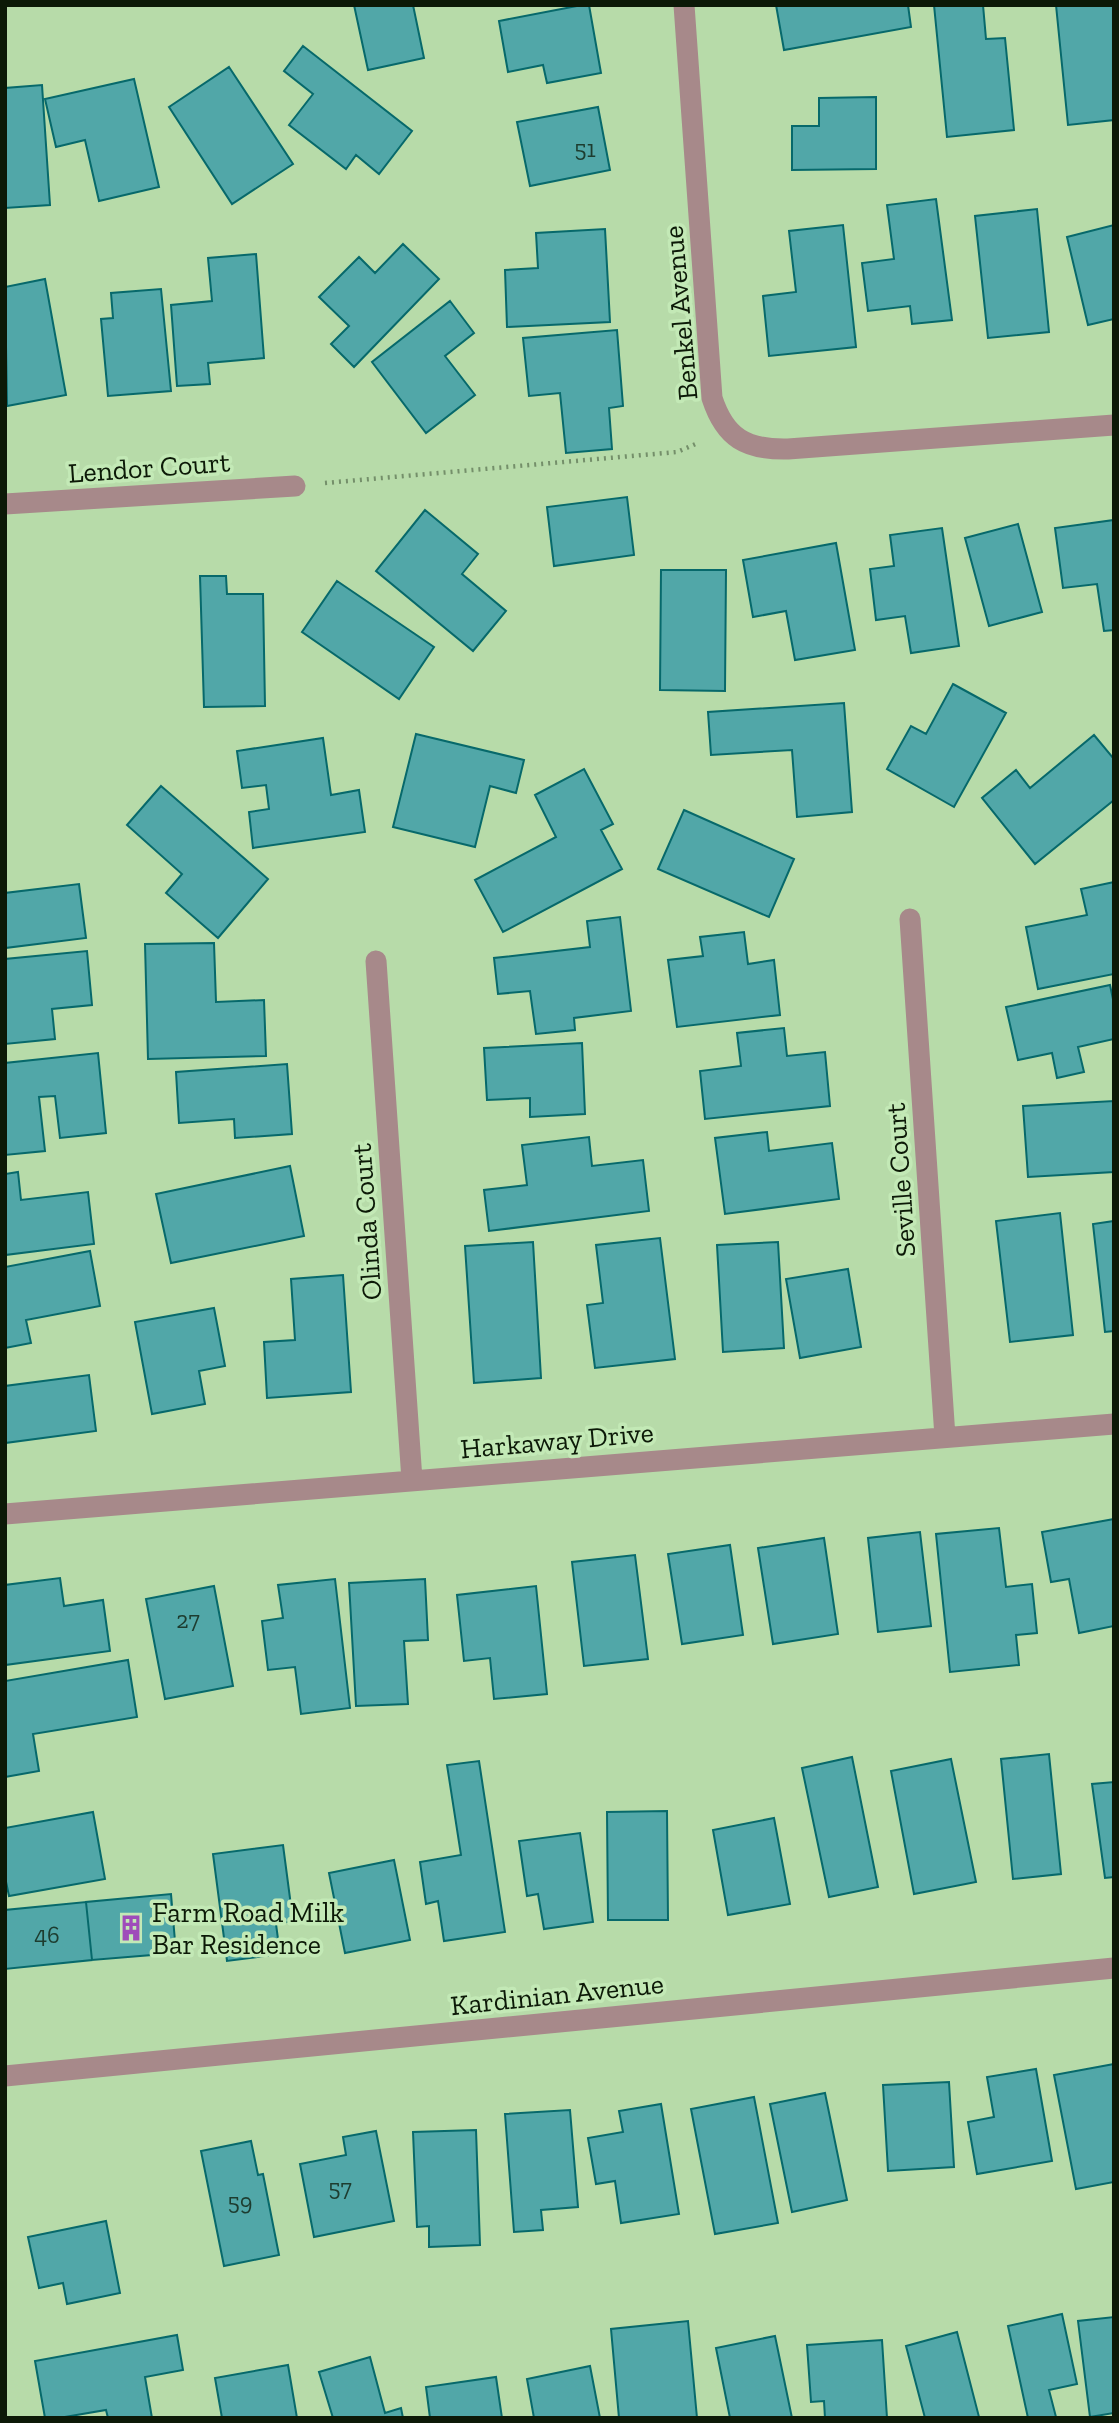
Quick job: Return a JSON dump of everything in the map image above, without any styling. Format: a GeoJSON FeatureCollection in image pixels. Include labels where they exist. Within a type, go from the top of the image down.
{"type":"FeatureCollection","features":[{"type":"Feature","properties":{"kind":"street","name":"Benkel Avenue"},"geometry":{"type":"LineString","coordinates":[[684,5],[712,398],[718,416],[737,439],[754,446],[773,449],[1114,425]]}},
{"type":"Feature","properties":{"kind":"street","name":"Lendor Court"},"geometry":{"type":"LineString","coordinates":[[5,504],[295,486]]}},
{"type":"Feature","properties":{"kind":"street","name":"Seville Court"},"geometry":{"type":"LineString","coordinates":[[910,919],[945,1437]]}},
{"type":"Feature","properties":{"kind":"street","name":"Olinda Court"},"geometry":{"type":"LineString","coordinates":[[376,961],[412,1480]]}},
{"type":"Feature","properties":{"kind":"street","name":"Harkaway Drive"},"geometry":{"type":"LineString","coordinates":[[5,1514],[1114,1424]]}},
{"type":"Feature","properties":{"kind":"street","name":"Kardinian Avenue"},"geometry":{"type":"LineString","coordinates":[[5,2076],[1114,1968]]}},
{"type":"Feature","properties":{"kind":"path"},"geometry":{"type":"LineString","coordinates":[[295,486],[677,452],[727,429]]}},
{"type":"Feature","properties":{"kind":"building"},"geometry":{"type":"Polygon","coordinates":[[[354,5],[413,5],[424,58],[368,70],[354,5]]]}},
{"type":"Feature","properties":{"kind":"building"},"geometry":{"type":"Polygon","coordinates":[[[589,5],[601,73],[547,83],[543,65],[508,72],[499,21],[589,5]]]}},
{"type":"Feature","properties":{"kind":"building"},"geometry":{"type":"Polygon","coordinates":[[[776,5],[908,5],[911,27],[784,50],[776,5]]]}},
{"type":"Feature","properties":{"kind":"building"},"geometry":{"type":"Polygon","coordinates":[[[934,5],[983,5],[986,39],[1005,38],[1014,130],[947,137],[934,5]]]}},
{"type":"Feature","properties":{"kind":"building"},"geometry":{"type":"Polygon","coordinates":[[[1056,5],[1114,5],[1114,120],[1068,125],[1056,5]]]}},
{"type":"Feature","properties":{"kind":"building"},"geometry":{"type":"Polygon","coordinates":[[[303,46],[412,131],[379,174],[356,155],[346,169],[289,125],[313,94],[284,71],[303,46]]]}},
{"type":"Feature","properties":{"kind":"building"},"geometry":{"type":"Polygon","coordinates":[[[229,67],[293,164],[232,204],[169,107],[229,67]]]}},
{"type":"Feature","properties":{"kind":"building"},"geometry":{"type":"Polygon","coordinates":[[[134,79],[159,187],[99,201],[85,140],[56,147],[45,99],[134,79]]]}},
{"type":"Feature","properties":{"kind":"building"},"geometry":{"type":"Polygon","coordinates":[[[42,85],[50,205],[5,208],[5,88],[42,85]]]}},
{"type":"Feature","properties":{"kind":"building"},"geometry":{"type":"Polygon","coordinates":[[[876,97],[876,169],[792,170],[792,126],[819,126],[819,98],[876,97]]]}},
{"type":"Feature","properties":{"kind":"building"},"geometry":{"type":"Polygon","coordinates":[[[598,107],[610,170],[530,186],[517,122],[598,107]]]}},
{"type":"Feature","properties":{"kind":"building"},"geometry":{"type":"Polygon","coordinates":[[[936,199],[952,320],[912,324],[910,306],[868,311],[862,263],[894,259],[887,205],[936,199]]]}},
{"type":"Feature","properties":{"kind":"building"},"geometry":{"type":"Polygon","coordinates":[[[1037,209],[1049,332],[988,338],[975,216],[1037,209]]]}},
{"type":"Feature","properties":{"kind":"building"},"geometry":{"type":"Polygon","coordinates":[[[843,225],[856,347],[769,356],[763,296],[796,292],[789,231],[843,225]]]}},
{"type":"Feature","properties":{"kind":"building"},"geometry":{"type":"Polygon","coordinates":[[[1114,225],[1114,319],[1088,325],[1067,237],[1114,225]]]}},
{"type":"Feature","properties":{"kind":"building"},"geometry":{"type":"Polygon","coordinates":[[[605,229],[610,322],[507,327],[505,270],[538,268],[536,233],[605,229]]]}},
{"type":"Feature","properties":{"kind":"building"},"geometry":{"type":"Polygon","coordinates":[[[403,244],[439,279],[354,367],[331,344],[349,326],[319,297],[359,257],[375,273],[403,244]]]}},
{"type":"Feature","properties":{"kind":"building"},"geometry":{"type":"Polygon","coordinates":[[[256,254],[264,358],[208,363],[210,384],[177,386],[171,305],[212,301],[208,258],[256,254]]]}},
{"type":"Feature","properties":{"kind":"building"},"geometry":{"type":"Polygon","coordinates":[[[45,279],[66,395],[7,406],[5,287],[45,279]]]}},
{"type":"Feature","properties":{"kind":"building"},"geometry":{"type":"Polygon","coordinates":[[[161,289],[171,391],[108,396],[101,319],[113,318],[111,293],[161,289]]]}},
{"type":"Feature","properties":{"kind":"building"},"geometry":{"type":"Polygon","coordinates":[[[450,301],[474,333],[445,356],[475,395],[426,433],[372,362],[450,301]]]}},
{"type":"Feature","properties":{"kind":"building"},"geometry":{"type":"Polygon","coordinates":[[[617,330],[623,406],[609,408],[612,449],[566,453],[560,393],[529,396],[523,338],[617,330]]]}},
{"type":"Feature","properties":{"kind":"building"},"geometry":{"type":"Polygon","coordinates":[[[627,497],[634,555],[554,566],[547,507],[627,497]]]}},
{"type":"Feature","properties":{"kind":"building"},"geometry":{"type":"Polygon","coordinates":[[[425,510],[478,554],[462,574],[506,611],[473,651],[376,571],[425,510]]]}},
{"type":"Feature","properties":{"kind":"building"},"geometry":{"type":"Polygon","coordinates":[[[1114,520],[1114,630],[1104,631],[1097,584],[1063,588],[1055,528],[1114,520]]]}},
{"type":"Feature","properties":{"kind":"building"},"geometry":{"type":"Polygon","coordinates":[[[1018,524],[1042,612],[989,626],[965,538],[1018,524]]]}},
{"type":"Feature","properties":{"kind":"building"},"geometry":{"type":"Polygon","coordinates":[[[942,528],[959,646],[911,653],[905,616],[876,620],[870,569],[894,566],[890,535],[942,528]]]}},
{"type":"Feature","properties":{"kind":"building"},"geometry":{"type":"Polygon","coordinates":[[[836,543],[855,650],[795,660],[786,611],[753,617],[743,560],[836,543]]]}},
{"type":"Feature","properties":{"kind":"building"},"geometry":{"type":"Polygon","coordinates":[[[661,570],[726,570],[725,691],[660,690],[661,570]]]}},
{"type":"Feature","properties":{"kind":"building"},"geometry":{"type":"Polygon","coordinates":[[[200,576],[226,576],[227,594],[263,594],[265,706],[204,707],[200,576]]]}},
{"type":"Feature","properties":{"kind":"building"},"geometry":{"type":"Polygon","coordinates":[[[337,581],[434,647],[399,699],[302,632],[337,581]]]}},
{"type":"Feature","properties":{"kind":"building"},"geometry":{"type":"Polygon","coordinates":[[[953,684],[1006,713],[954,807],[887,769],[911,726],[926,734],[953,684]]]}},
{"type":"Feature","properties":{"kind":"building"},"geometry":{"type":"Polygon","coordinates":[[[844,703],[852,812],[797,817],[792,750],[711,755],[708,712],[844,703]]]}},
{"type":"Feature","properties":{"kind":"building"},"geometry":{"type":"Polygon","coordinates":[[[416,734],[524,760],[516,793],[490,786],[475,847],[393,827],[416,734]]]}},
{"type":"Feature","properties":{"kind":"building"},"geometry":{"type":"Polygon","coordinates":[[[1094,735],[1114,759],[1114,800],[1035,864],[982,798],[1016,770],[1030,788],[1094,735]]]}},
{"type":"Feature","properties":{"kind":"building"},"geometry":{"type":"Polygon","coordinates":[[[323,738],[331,795],[359,790],[365,832],[253,848],[249,812],[269,809],[266,785],[242,788],[237,751],[323,738]]]}},
{"type":"Feature","properties":{"kind":"building"},"geometry":{"type":"Polygon","coordinates":[[[584,769],[613,824],[601,830],[622,869],[503,932],[475,880],[556,837],[535,795],[584,769]]]}},
{"type":"Feature","properties":{"kind":"building"},"geometry":{"type":"Polygon","coordinates":[[[161,786],[268,879],[218,938],[166,893],[182,874],[127,825],[161,786]]]}},
{"type":"Feature","properties":{"kind":"building"},"geometry":{"type":"Polygon","coordinates":[[[684,810],[794,859],[769,917],[658,869],[684,810]]]}},
{"type":"Feature","properties":{"kind":"building"},"geometry":{"type":"Polygon","coordinates":[[[1114,882],[1114,974],[1038,989],[1026,927],[1087,915],[1081,889],[1114,882]]]}},
{"type":"Feature","properties":{"kind":"building"},"geometry":{"type":"Polygon","coordinates":[[[79,884],[86,938],[5,948],[5,893],[79,884]]]}},
{"type":"Feature","properties":{"kind":"building"},"geometry":{"type":"Polygon","coordinates":[[[620,917],[631,1011],[574,1018],[575,1030],[536,1034],[530,991],[498,994],[494,958],[590,947],[587,921],[620,917]]]}},
{"type":"Feature","properties":{"kind":"building"},"geometry":{"type":"Polygon","coordinates":[[[744,932],[748,964],[774,960],[780,1015],[677,1027],[668,960],[703,956],[700,937],[744,932]]]}},
{"type":"Feature","properties":{"kind":"building"},"geometry":{"type":"Polygon","coordinates":[[[214,943],[216,1002],[264,1000],[266,1056],[148,1059],[145,944],[214,943]]]}},
{"type":"Feature","properties":{"kind":"building"},"geometry":{"type":"Polygon","coordinates":[[[87,951],[92,1005],[52,1009],[55,1039],[5,1044],[5,959],[87,951]]]}},
{"type":"Feature","properties":{"kind":"building"},"geometry":{"type":"Polygon","coordinates":[[[1110,985],[1114,1004],[1114,1039],[1078,1047],[1084,1072],[1057,1078],[1052,1053],[1018,1060],[1006,1007],[1110,985]]]}},
{"type":"Feature","properties":{"kind":"building"},"geometry":{"type":"Polygon","coordinates":[[[784,1028],[787,1056],[825,1052],[830,1106],[705,1119],[700,1071],[741,1066],[737,1033],[784,1028]]]}},
{"type":"Feature","properties":{"kind":"building"},"geometry":{"type":"Polygon","coordinates":[[[582,1043],[585,1114],[530,1117],[530,1098],[487,1100],[484,1048],[582,1043]]]}},
{"type":"Feature","properties":{"kind":"building"},"geometry":{"type":"Polygon","coordinates":[[[98,1053],[106,1133],[60,1138],[55,1096],[39,1097],[45,1151],[5,1155],[5,1063],[98,1053]]]}},
{"type":"Feature","properties":{"kind":"building"},"geometry":{"type":"Polygon","coordinates":[[[287,1064],[292,1134],[235,1138],[234,1119],[179,1123],[176,1072],[287,1064]]]}},
{"type":"Feature","properties":{"kind":"building"},"geometry":{"type":"Polygon","coordinates":[[[1114,1101],[1114,1172],[1028,1177],[1023,1106],[1114,1101]]]}},
{"type":"Feature","properties":{"kind":"building"},"geometry":{"type":"Polygon","coordinates":[[[767,1132],[769,1151],[832,1143],[839,1199],[725,1214],[715,1138],[767,1132]]]}},
{"type":"Feature","properties":{"kind":"building"},"geometry":{"type":"Polygon","coordinates":[[[589,1137],[592,1166],[643,1160],[649,1211],[489,1231],[484,1190],[527,1185],[522,1145],[589,1137]]]}},
{"type":"Feature","properties":{"kind":"building"},"geometry":{"type":"Polygon","coordinates":[[[290,1166],[304,1236],[171,1263],[156,1194],[290,1166]]]}},
{"type":"Feature","properties":{"kind":"building"},"geometry":{"type":"Polygon","coordinates":[[[18,1172],[21,1200],[88,1192],[94,1244],[5,1255],[5,1174],[18,1172]]]}},
{"type":"Feature","properties":{"kind":"building"},"geometry":{"type":"Polygon","coordinates":[[[1060,1213],[1073,1335],[1010,1342],[996,1221],[1060,1213]]]}},
{"type":"Feature","properties":{"kind":"building"},"geometry":{"type":"Polygon","coordinates":[[[1114,1221],[1114,1331],[1105,1332],[1093,1224],[1114,1221]]]}},
{"type":"Feature","properties":{"kind":"building"},"geometry":{"type":"Polygon","coordinates":[[[660,1238],[675,1359],[595,1368],[587,1305],[603,1303],[596,1245],[660,1238]]]}},
{"type":"Feature","properties":{"kind":"building"},"geometry":{"type":"Polygon","coordinates":[[[533,1242],[541,1378],[474,1383],[465,1246],[533,1242]]]}},
{"type":"Feature","properties":{"kind":"building"},"geometry":{"type":"Polygon","coordinates":[[[778,1242],[784,1348],[723,1352],[717,1245],[778,1242]]]}},
{"type":"Feature","properties":{"kind":"building"},"geometry":{"type":"Polygon","coordinates":[[[90,1251],[100,1306],[26,1320],[31,1343],[5,1348],[5,1267],[90,1251]]]}},
{"type":"Feature","properties":{"kind":"building"},"geometry":{"type":"Polygon","coordinates":[[[848,1269],[861,1347],[800,1358],[786,1279],[848,1269]]]}},
{"type":"Feature","properties":{"kind":"building"},"geometry":{"type":"Polygon","coordinates":[[[343,1275],[351,1392],[267,1398],[264,1342],[295,1340],[291,1279],[343,1275]]]}},
{"type":"Feature","properties":{"kind":"building"},"geometry":{"type":"Polygon","coordinates":[[[214,1308],[225,1366],[199,1371],[205,1404],[152,1414],[135,1322],[214,1308]]]}},
{"type":"Feature","properties":{"kind":"building"},"geometry":{"type":"Polygon","coordinates":[[[89,1375],[96,1431],[5,1443],[5,1386],[89,1375]]]}},
{"type":"Feature","properties":{"kind":"building"},"geometry":{"type":"Polygon","coordinates":[[[1114,1519],[1114,1626],[1079,1633],[1069,1579],[1051,1582],[1042,1532],[1114,1519]]]}},
{"type":"Feature","properties":{"kind":"building"},"geometry":{"type":"Polygon","coordinates":[[[999,1528],[1006,1587],[1032,1584],[1037,1633],[1016,1635],[1019,1665],[950,1672],[936,1534],[999,1528]]]}},
{"type":"Feature","properties":{"kind":"building"},"geometry":{"type":"Polygon","coordinates":[[[920,1532],[931,1626],[878,1632],[868,1538],[920,1532]]]}},
{"type":"Feature","properties":{"kind":"building"},"geometry":{"type":"Polygon","coordinates":[[[824,1538],[838,1634],[773,1644],[758,1548],[824,1538]]]}},
{"type":"Feature","properties":{"kind":"building"},"geometry":{"type":"Polygon","coordinates":[[[730,1545],[743,1635],[682,1644],[668,1554],[730,1545]]]}},
{"type":"Feature","properties":{"kind":"building"},"geometry":{"type":"Polygon","coordinates":[[[635,1555],[648,1659],[584,1666],[572,1562],[635,1555]]]}},
{"type":"Feature","properties":{"kind":"building"},"geometry":{"type":"Polygon","coordinates":[[[60,1578],[64,1606],[103,1600],[110,1651],[5,1665],[5,1585],[60,1578]]]}},
{"type":"Feature","properties":{"kind":"building"},"geometry":{"type":"Polygon","coordinates":[[[335,1579],[350,1708],[301,1714],[295,1667],[268,1670],[262,1621],[283,1618],[278,1585],[335,1579]]]}},
{"type":"Feature","properties":{"kind":"building"},"geometry":{"type":"Polygon","coordinates":[[[425,1579],[428,1640],[404,1641],[408,1704],[356,1706],[349,1583],[425,1579]]]}},
{"type":"Feature","properties":{"kind":"building"},"geometry":{"type":"Polygon","coordinates":[[[214,1586],[233,1686],[165,1699],[146,1599],[214,1586]]]}},
{"type":"Feature","properties":{"kind":"building"},"geometry":{"type":"Polygon","coordinates":[[[536,1586],[547,1694],[494,1699],[490,1658],[464,1661],[457,1595],[536,1586]]]}},
{"type":"Feature","properties":{"kind":"building"},"geometry":{"type":"Polygon","coordinates":[[[128,1660],[137,1717],[33,1734],[39,1771],[5,1777],[5,1681],[128,1660]]]}},
{"type":"Feature","properties":{"kind":"building"},"geometry":{"type":"Polygon","coordinates":[[[1049,1754],[1061,1874],[1013,1879],[1001,1759],[1049,1754]]]}},
{"type":"Feature","properties":{"kind":"building"},"geometry":{"type":"Polygon","coordinates":[[[852,1757],[878,1887],[829,1897],[802,1768],[852,1757]]]}},
{"type":"Feature","properties":{"kind":"building"},"geometry":{"type":"Polygon","coordinates":[[[951,1759],[976,1882],[914,1894],[891,1771],[951,1759]]]}},
{"type":"Feature","properties":{"kind":"building"},"geometry":{"type":"Polygon","coordinates":[[[479,1761],[505,1932],[444,1941],[438,1901],[426,1904],[420,1862],[461,1855],[447,1765],[479,1761]]]}},
{"type":"Feature","properties":{"kind":"building"},"geometry":{"type":"Polygon","coordinates":[[[1114,1782],[1114,1877],[1105,1878],[1092,1784],[1114,1782]]]}},
{"type":"Feature","properties":{"kind":"building"},"geometry":{"type":"Polygon","coordinates":[[[667,1811],[668,1920],[608,1920],[607,1812],[667,1811]]]}},
{"type":"Feature","properties":{"kind":"building"},"geometry":{"type":"Polygon","coordinates":[[[93,1812],[105,1879],[9,1896],[5,1877],[5,1828],[93,1812]]]}},
{"type":"Feature","properties":{"kind":"building"},"geometry":{"type":"Polygon","coordinates":[[[774,1818],[790,1904],[728,1915],[713,1830],[774,1818]]]}},
{"type":"Feature","properties":{"kind":"building"},"geometry":{"type":"Polygon","coordinates":[[[580,1833],[593,1922],[544,1929],[538,1894],[527,1896],[519,1841],[580,1833]]]}},
{"type":"Feature","properties":{"kind":"building"},"geometry":{"type":"Polygon","coordinates":[[[283,1845],[293,1921],[276,1924],[280,1954],[227,1961],[213,1854],[283,1845]]]}},
{"type":"Feature","properties":{"kind":"building"},"geometry":{"type":"Polygon","coordinates":[[[394,1860],[410,1940],[345,1953],[329,1873],[394,1860]]]}},
{"type":"Feature","properties":{"kind":"building","name":"Farm Road Milk Bar Residence"},"geometry":{"type":"Polygon","coordinates":[[[171,1894],[176,1953],[92,1960],[86,1902],[171,1894]]]}},
{"type":"Feature","properties":{"kind":"building"},"geometry":{"type":"Polygon","coordinates":[[[86,1902],[92,1960],[5,1969],[5,1910],[86,1902]]]}},
{"type":"Feature","properties":{"kind":"building"},"geometry":{"type":"Polygon","coordinates":[[[1114,2064],[1114,2182],[1076,2189],[1054,2075],[1114,2064]]]}},
{"type":"Feature","properties":{"kind":"building"},"geometry":{"type":"Polygon","coordinates":[[[1036,2069],[1052,2161],[977,2174],[968,2122],[994,2117],[987,2077],[1036,2069]]]}},
{"type":"Feature","properties":{"kind":"building"},"geometry":{"type":"Polygon","coordinates":[[[949,2082],[954,2167],[888,2171],[883,2085],[949,2082]]]}},
{"type":"Feature","properties":{"kind":"building"},"geometry":{"type":"Polygon","coordinates":[[[825,2093],[847,2200],[792,2212],[770,2104],[825,2093]]]}},
{"type":"Feature","properties":{"kind":"building"},"geometry":{"type":"Polygon","coordinates":[[[754,2097],[778,2223],[715,2234],[691,2109],[754,2097]]]}},
{"type":"Feature","properties":{"kind":"building"},"geometry":{"type":"Polygon","coordinates":[[[661,2104],[679,2214],[621,2223],[615,2181],[596,2184],[588,2138],[623,2132],[619,2111],[661,2104]]]}},
{"type":"Feature","properties":{"kind":"building"},"geometry":{"type":"Polygon","coordinates":[[[570,2110],[578,2207],[541,2210],[543,2230],[514,2232],[505,2114],[570,2110]]]}},
{"type":"Feature","properties":{"kind":"building"},"geometry":{"type":"Polygon","coordinates":[[[476,2130],[480,2245],[429,2247],[429,2226],[417,2227],[413,2132],[476,2130]]]}},
{"type":"Feature","properties":{"kind":"building"},"geometry":{"type":"Polygon","coordinates":[[[376,2131],[394,2221],[314,2237],[300,2164],[346,2155],[343,2137],[376,2131]]]}},
{"type":"Feature","properties":{"kind":"building"},"geometry":{"type":"Polygon","coordinates":[[[251,2141],[258,2175],[263,2174],[279,2255],[224,2266],[201,2151],[251,2141]]]}},
{"type":"Feature","properties":{"kind":"building"},"geometry":{"type":"Polygon","coordinates":[[[106,2221],[120,2293],[67,2304],[63,2283],[39,2288],[28,2237],[106,2221]]]}},
{"type":"Feature","properties":{"kind":"building"},"geometry":{"type":"Polygon","coordinates":[[[1062,2314],[1077,2384],[1049,2390],[1056,2417],[1028,2418],[1008,2326],[1062,2314]]]}},
{"type":"Feature","properties":{"kind":"building"},"geometry":{"type":"Polygon","coordinates":[[[1114,2317],[1114,2413],[1090,2417],[1078,2321],[1114,2317]]]}},
{"type":"Feature","properties":{"kind":"building"},"geometry":{"type":"Polygon","coordinates":[[[688,2321],[697,2418],[619,2418],[611,2329],[688,2321]]]}},
{"type":"Feature","properties":{"kind":"building"},"geometry":{"type":"Polygon","coordinates":[[[957,2332],[979,2417],[925,2418],[906,2346],[957,2332]]]}},
{"type":"Feature","properties":{"kind":"building"},"geometry":{"type":"Polygon","coordinates":[[[177,2335],[183,2370],[145,2377],[152,2418],[108,2418],[106,2410],[45,2418],[35,2361],[177,2335]]]}},
{"type":"Feature","properties":{"kind":"building"},"geometry":{"type":"Polygon","coordinates":[[[775,2336],[792,2418],[730,2418],[716,2348],[775,2336]]]}},
{"type":"Feature","properties":{"kind":"building"},"geometry":{"type":"Polygon","coordinates":[[[882,2340],[887,2418],[825,2418],[824,2401],[811,2402],[807,2345],[882,2340]]]}},
{"type":"Feature","properties":{"kind":"building"},"geometry":{"type":"Polygon","coordinates":[[[370,2357],[385,2413],[401,2408],[403,2418],[333,2418],[319,2372],[370,2357]]]}},
{"type":"Feature","properties":{"kind":"building"},"geometry":{"type":"Polygon","coordinates":[[[288,2365],[297,2418],[222,2418],[215,2378],[288,2365]]]}},
{"type":"Feature","properties":{"kind":"building"},"geometry":{"type":"Polygon","coordinates":[[[590,2366],[600,2418],[534,2418],[527,2379],[590,2366]]]}},
{"type":"Feature","properties":{"kind":"building"},"geometry":{"type":"Polygon","coordinates":[[[496,2377],[502,2418],[430,2418],[426,2387],[496,2377]]]}},
{"type":"Feature","properties":{"kind":"place","name":"Farm Road Milk Bar Residence"},"geometry":{"type":"Point","coordinates":[131,1928]}}]}
